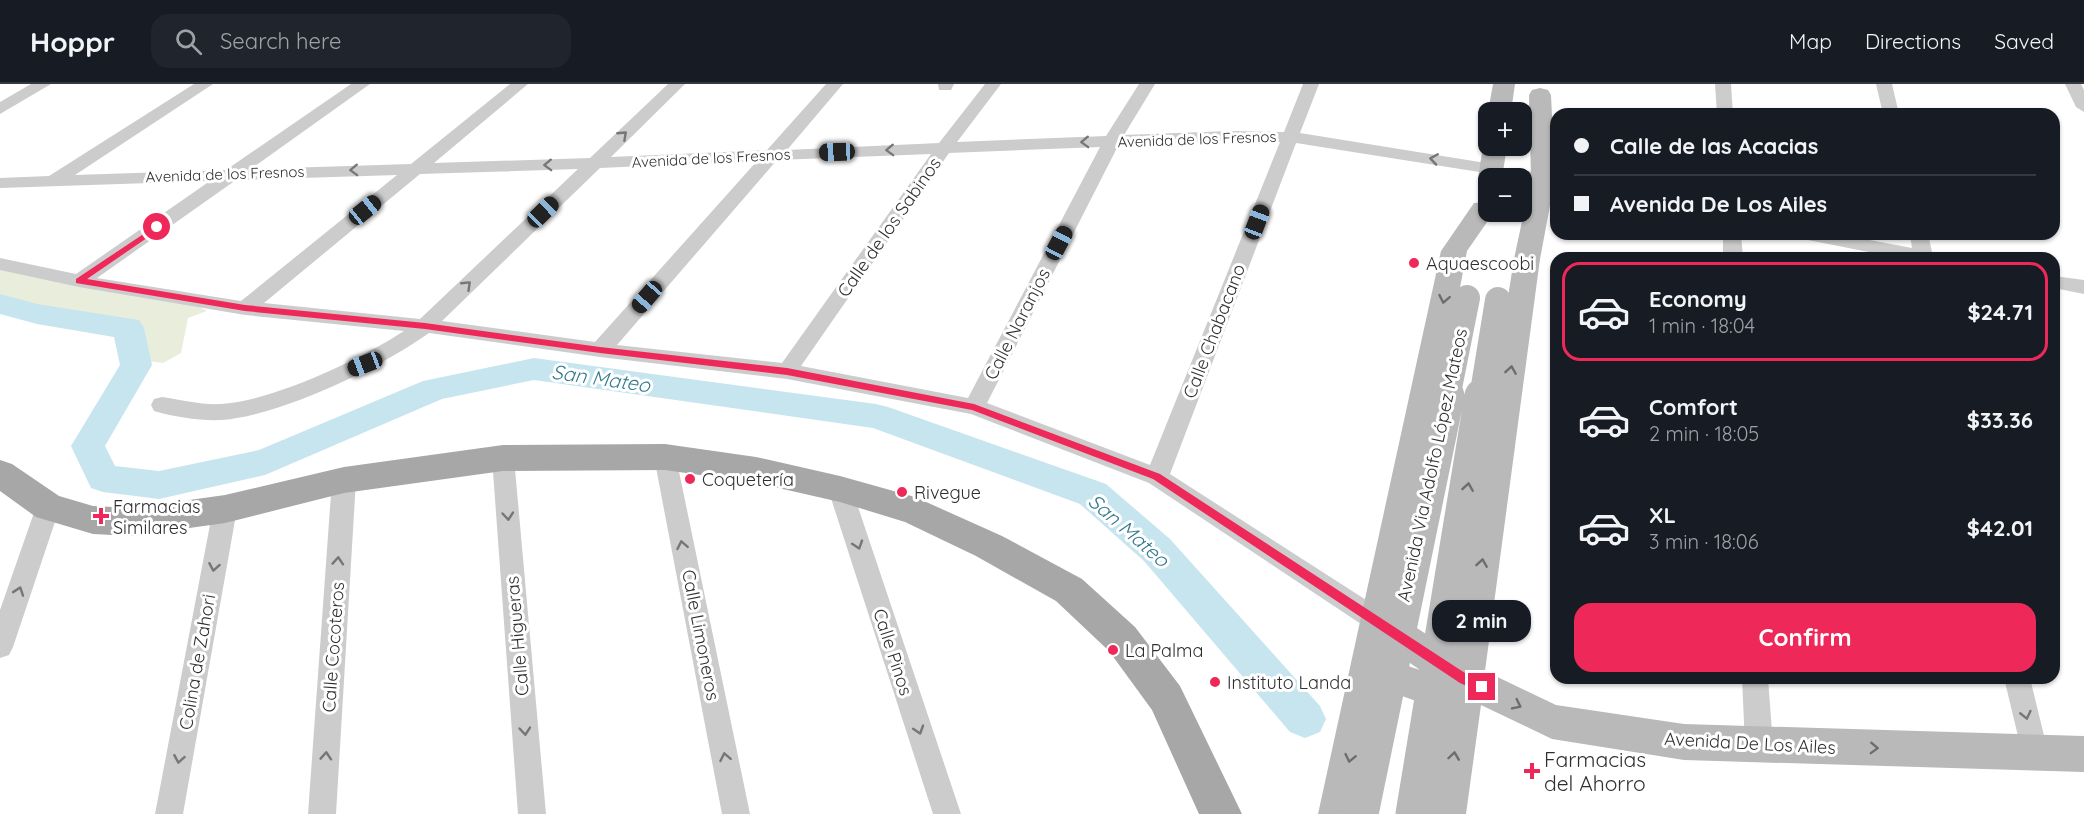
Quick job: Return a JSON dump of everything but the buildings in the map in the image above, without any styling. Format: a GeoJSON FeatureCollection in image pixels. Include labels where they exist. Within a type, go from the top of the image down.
{"type":"FeatureCollection","features":[{"type":"Feature","properties":{"kind":"main road"},"geometry":{"type":"LineString","coordinates":[[0,473],[48,507],[93,520],[132,522],[225,509],[344,480],[503,458],[665,457],[756,470],[840,489],[915,511],[989,546],[1069,590],[1122,639],[1166,698],[1221,814]]}},
{"type":"Feature","properties":{"kind":"street"},"geometry":{"type":"LineString","coordinates":[[0,109],[43,84]]}},
{"type":"Feature","properties":{"kind":"street"},"geometry":{"type":"LineString","coordinates":[[54,180],[205,84]]}},
{"type":"Feature","properties":{"kind":"street"},"geometry":{"type":"LineString","coordinates":[[79,281],[362,84]]}},
{"type":"Feature","properties":{"kind":"street"},"geometry":{"type":"LineString","coordinates":[[245,308],[520,84]]}},
{"type":"Feature","properties":{"kind":"street"},"geometry":{"type":"LineString","coordinates":[[162,405],[213,412],[245,408],[275,399],[365,364],[394,349],[425,326],[677,84]]}},
{"type":"Feature","properties":{"kind":"street"},"geometry":{"type":"LineString","coordinates":[[600,350],[835,84]]}},
{"type":"Feature","properties":{"kind":"street","name":"Calle de los Sabinos"},"geometry":{"type":"LineString","coordinates":[[787,371],[944,148],[993,84]]}},
{"type":"Feature","properties":{"kind":"street","name":"Calle Naranjos"},"geometry":{"type":"LineString","coordinates":[[974,407],[1112,141],[1146,84]]}},
{"type":"Feature","properties":{"kind":"street","name":"Calle Chabacano"},"geometry":{"type":"LineString","coordinates":[[1157,477],[1311,84]]}},
{"type":"Feature","properties":{"kind":"street"},"geometry":{"type":"LineString","coordinates":[[1501,102],[1504,84]]}},
{"type":"Feature","properties":{"kind":"street"},"geometry":{"type":"LineString","coordinates":[[1723,84],[1725,108]]}},
{"type":"Feature","properties":{"kind":"street"},"geometry":{"type":"LineString","coordinates":[[1884,84],[1890,108]]}},
{"type":"Feature","properties":{"kind":"street"},"geometry":{"type":"LineString","coordinates":[[2073,84],[2084,107]]}},
{"type":"Feature","properties":{"kind":"street"},"geometry":{"type":"LineString","coordinates":[[1446,814],[1527,259],[1542,179],[1541,90]]}},
{"type":"Feature","properties":{"kind":"street","name":"Avenida de los Fresnos"},"geometry":{"type":"LineString","coordinates":[[0,183],[1290,136],[1478,175]]}},
{"type":"Feature","properties":{"kind":"street"},"geometry":{"type":"LineString","coordinates":[[1338,814],[1454,251],[1478,202]]}},
{"type":"Feature","properties":{"kind":"street","name":"Avenida Via Adolfo López Mateos"},"geometry":{"type":"LineString","coordinates":[[1413,814],[1483,299],[1487,222]]}},
{"type":"Feature","properties":{"kind":"street","name":"Avenida Via Adolfo López Mateos"},"geometry":{"type":"LineString","coordinates":[[1360,814],[1483,299],[1515,222]]}},
{"type":"Feature","properties":{"kind":"street"},"geometry":{"type":"LineString","coordinates":[[1838,240],[1896,252]]}},
{"type":"Feature","properties":{"kind":"street","name":"Avenida De Los Ailes"},"geometry":{"type":"LineString","coordinates":[[0,264],[79,281],[245,308],[425,326],[600,350],[787,371],[974,407],[1157,477],[1379,622],[1462,693],[1552,722],[1684,742],[2084,754]]}},
{"type":"Feature","properties":{"kind":"street"},"geometry":{"type":"LineString","coordinates":[[2060,283],[2084,287]]}},
{"type":"Feature","properties":{"kind":"street","name":"Calle Limoneros"},"geometry":{"type":"LineString","coordinates":[[665,457],[736,814]]}},
{"type":"Feature","properties":{"kind":"street","name":"Calle Higueras"},"geometry":{"type":"LineString","coordinates":[[503,458],[532,814]]}},
{"type":"Feature","properties":{"kind":"street","name":"Calle Cocoteros"},"geometry":{"type":"LineString","coordinates":[[322,814],[344,480]]}},
{"type":"Feature","properties":{"kind":"street","name":"Calle Pinos"},"geometry":{"type":"LineString","coordinates":[[840,489],[947,814]]}},
{"type":"Feature","properties":{"kind":"street"},"geometry":{"type":"LineString","coordinates":[[0,647],[48,507]]}},
{"type":"Feature","properties":{"kind":"street","name":"Colina de Zahori"},"geometry":{"type":"LineString","coordinates":[[169,814],[225,509]]}},
{"type":"Feature","properties":{"kind":"street"},"geometry":{"type":"LineString","coordinates":[[1365,691],[1402,680],[1443,694],[1462,693]]}},
{"type":"Feature","properties":{"kind":"street"},"geometry":{"type":"LineString","coordinates":[[1755,684],[1759,745]]}},
{"type":"Feature","properties":{"kind":"street"},"geometry":{"type":"LineString","coordinates":[[2019,684],[2034,752]]}},
{"type":"Feature","properties":{"kind":"green space"},"geometry":{"type":"Polygon","coordinates":[[[0,263],[185,300],[207,311],[188,318],[181,353],[163,363],[141,360],[134,324],[37,317],[0,309],[0,263]]]}},
{"type":"Feature","properties":{"kind":"waterway","name":"San Mateo"},"geometry":{"type":"LineString","coordinates":[[0,304],[37,314],[128,328],[136,365],[88,446],[103,478],[159,485],[265,462],[435,389],[534,369],[876,416],[1093,494],[1157,550],[1305,719]]}},
{"type":"Feature","properties":{"kind":"place","name":"Aquaescoobi"},"geometry":{"type":"Point","coordinates":[1414,263]}},
{"type":"Feature","properties":{"kind":"place","name":"Coquetería"},"geometry":{"type":"Point","coordinates":[690,479]}},
{"type":"Feature","properties":{"kind":"place","name":"Rivegue"},"geometry":{"type":"Point","coordinates":[902,492]}},
{"type":"Feature","properties":{"kind":"place","name":"Farmacias Similares"},"geometry":{"type":"Point","coordinates":[101,516]}},
{"type":"Feature","properties":{"kind":"place","name":"La Palma"},"geometry":{"type":"Point","coordinates":[1113,650]}},
{"type":"Feature","properties":{"kind":"place","name":"Instituto Landa"},"geometry":{"type":"Point","coordinates":[1215,682]}},
{"type":"Feature","properties":{"kind":"place","name":"Farmacias del Ahorro"},"geometry":{"type":"Point","coordinates":[1532,771]}},
{"type":"Feature","properties":{"kind":"route"},"geometry":{"type":"LineString","coordinates":[[157,227],[79,281],[245,308],[425,326],[600,350],[787,371],[974,407],[1157,477],[1464,679],[1482,687]]}}]}
